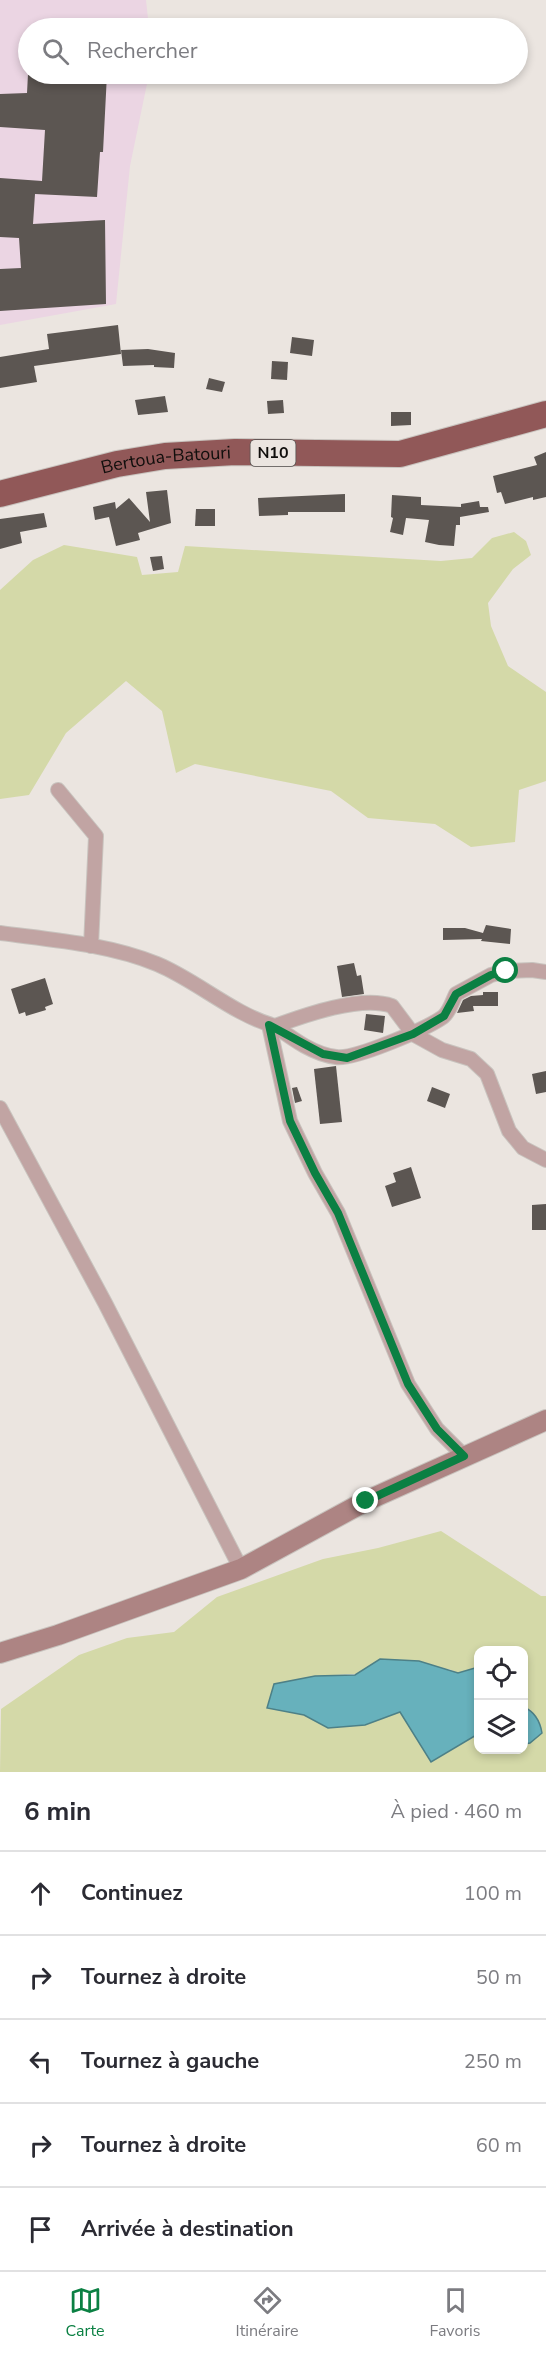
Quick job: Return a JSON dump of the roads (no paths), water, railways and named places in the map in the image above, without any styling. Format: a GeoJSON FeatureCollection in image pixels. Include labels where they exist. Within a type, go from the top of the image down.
{"type":"FeatureCollection","features":[{"type":"Feature","properties":{"kind":"highway","name":"Bertoua-Batouri"},"geometry":{"type":"LineString","coordinates":[[0,494],[117,464],[165,456],[235,452],[400,454],[546,414]]}},
{"type":"Feature","properties":{"kind":"street"},"geometry":{"type":"LineString","coordinates":[[58,790],[96,836],[91,946]]}},
{"type":"Feature","properties":{"kind":"street"},"geometry":{"type":"LineString","coordinates":[[0,933],[91,946],[125,953],[159,965],[306,1046],[338,1058],[358,1054],[413,1034],[444,1016],[456,994],[491,975],[520,969],[546,972]]}},
{"type":"Feature","properties":{"kind":"street"},"geometry":{"type":"LineString","coordinates":[[272,1026],[318,1012],[369,1003],[385,1003],[393,1006],[413,1034],[442,1050],[471,1059],[487,1074],[509,1131],[523,1148],[546,1160]]}},
{"type":"Feature","properties":{"kind":"street"},"geometry":{"type":"LineString","coordinates":[[272,1026],[290,1121],[315,1173],[338,1213],[408,1384],[437,1429],[464,1456]]}},
{"type":"Feature","properties":{"kind":"street"},"geometry":{"type":"LineString","coordinates":[[0,1108],[105,1303],[241,1569]]}},
{"type":"Feature","properties":{"kind":"street"},"geometry":{"type":"LineString","coordinates":[[0,1653],[58,1635],[241,1569],[366,1501],[546,1420]]}},
{"type":"Feature","properties":{"kind":"water"},"geometry":{"type":"Polygon","coordinates":[[[380,1659],[419,1661],[458,1673],[474,1668],[474,1736],[431,1762],[400,1712],[365,1725],[328,1728],[304,1715],[267,1708],[274,1684],[315,1676],[355,1675],[380,1659]]]}},
{"type":"Feature","properties":{"kind":"water"},"geometry":{"type":"Polygon","coordinates":[[[528,1709],[536,1717],[542,1733],[528,1743],[528,1709]]]}}]}
